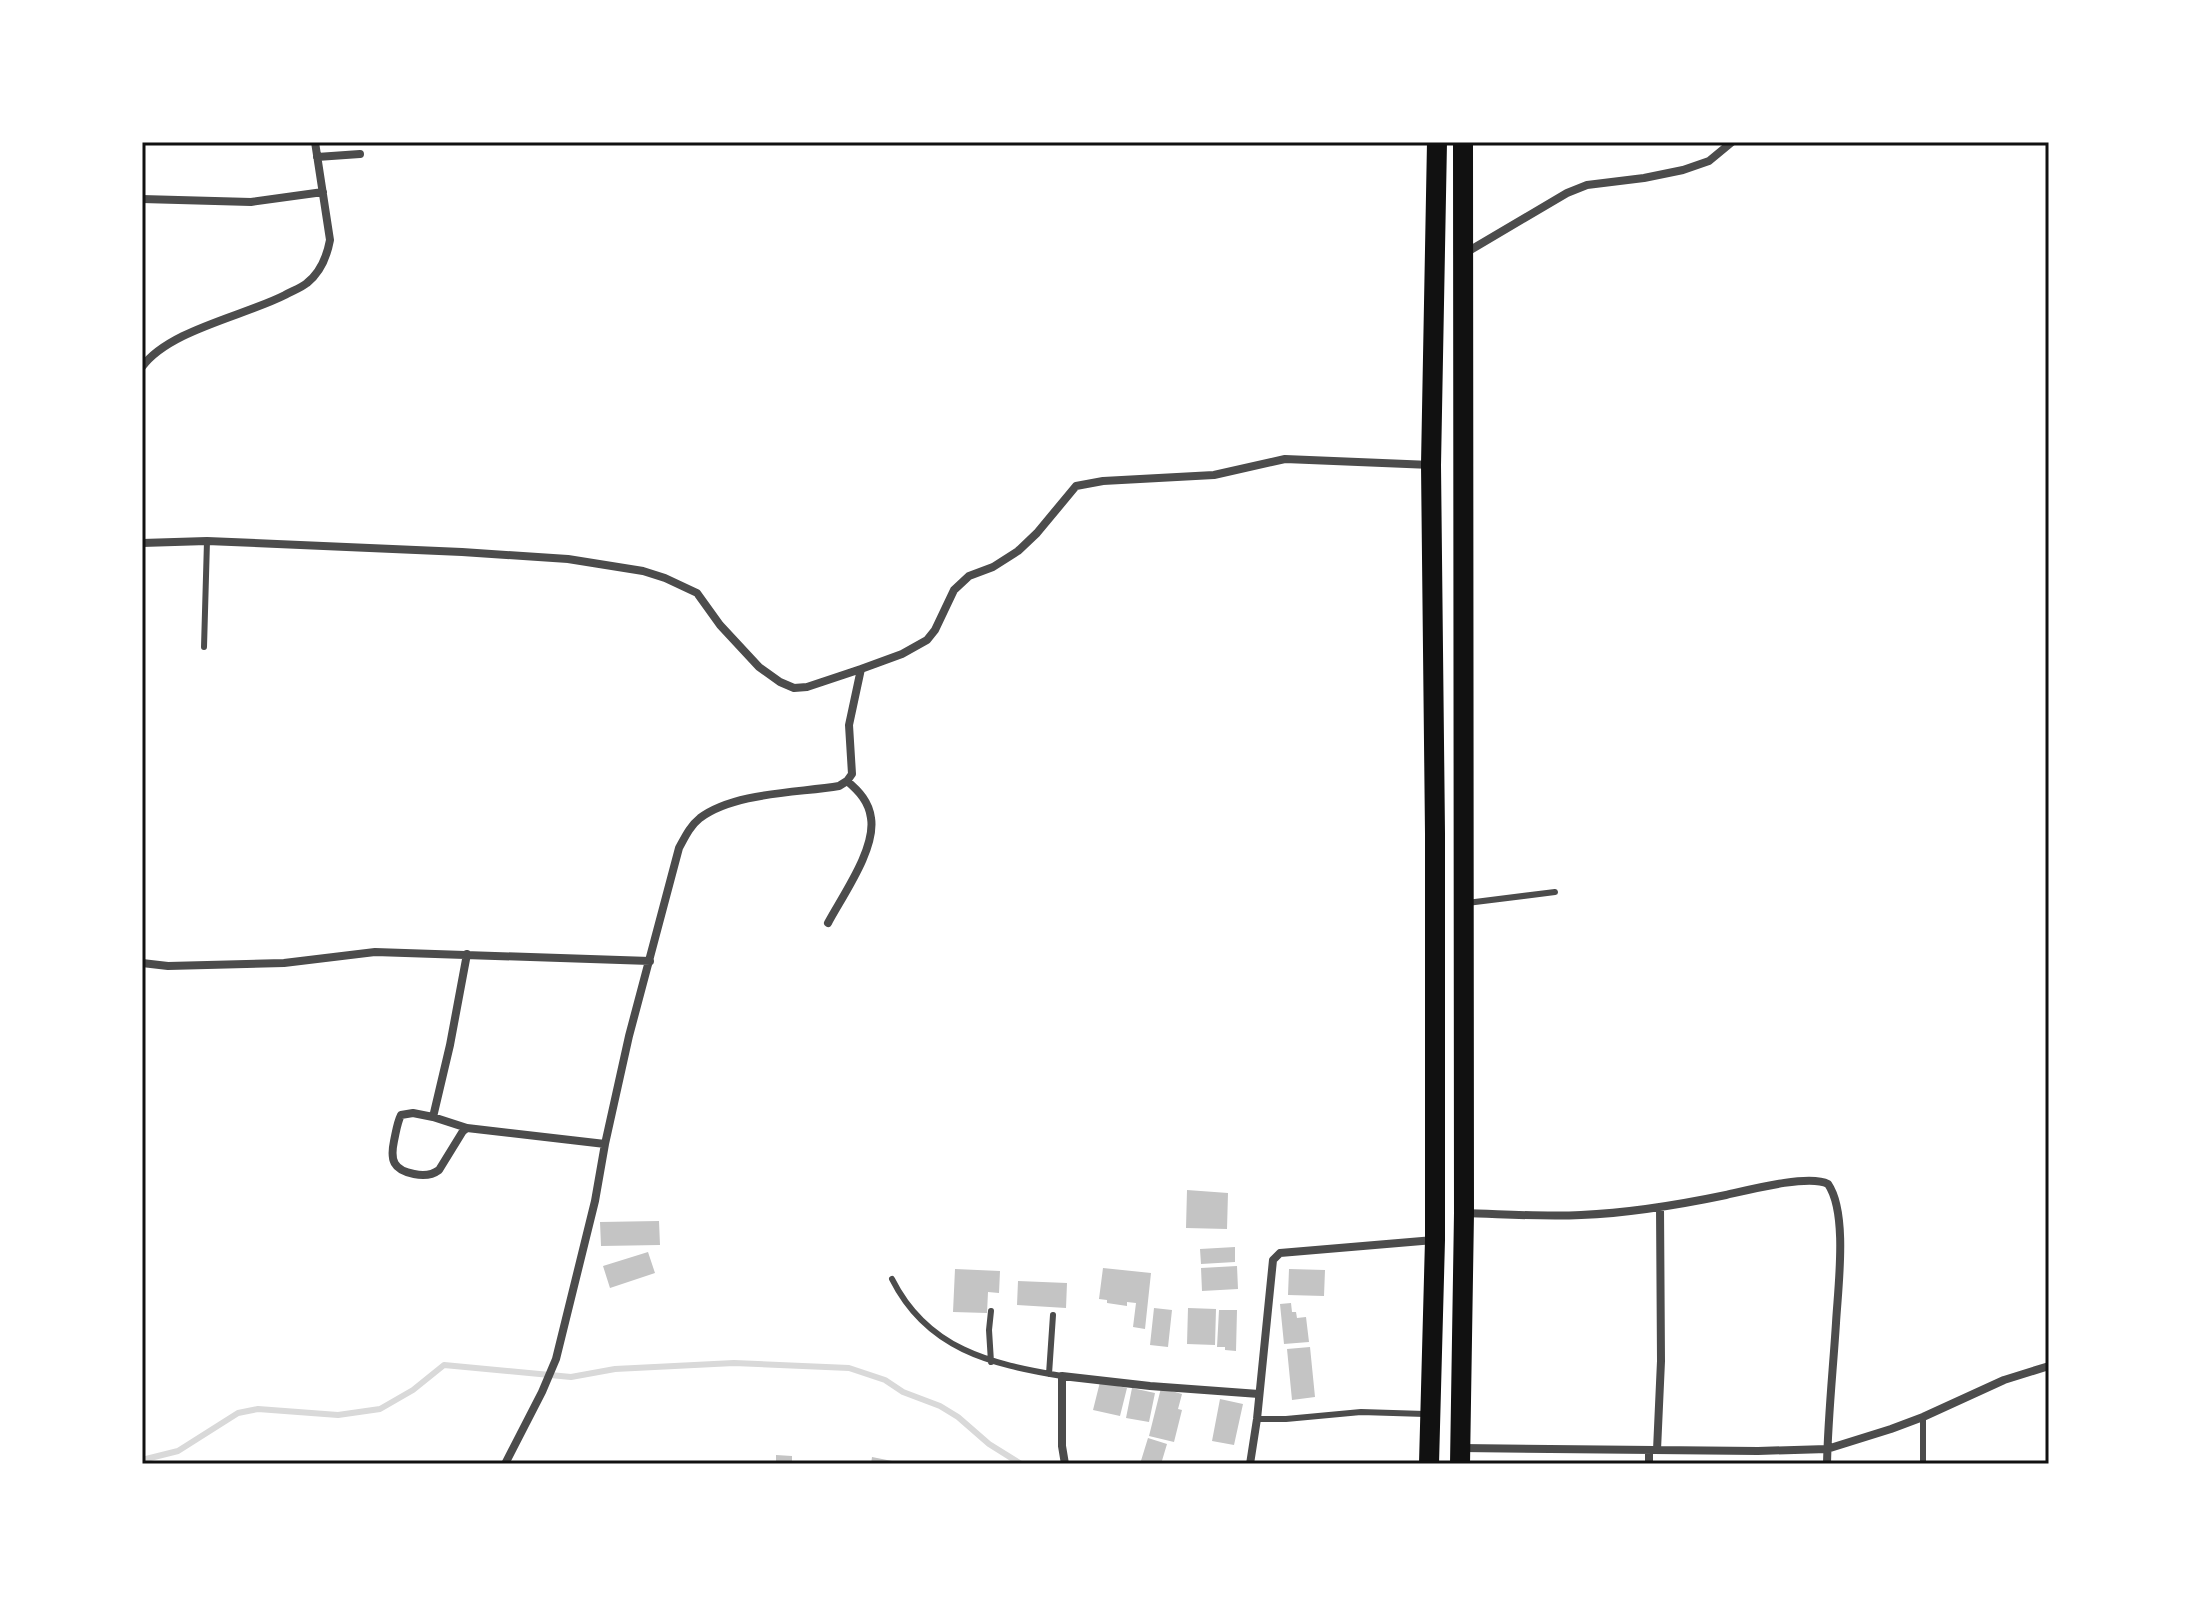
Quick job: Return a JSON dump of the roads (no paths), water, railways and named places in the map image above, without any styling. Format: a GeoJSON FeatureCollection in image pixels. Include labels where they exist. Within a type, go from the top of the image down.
{"type":"FeatureCollection","features":[{"type":"Feature","properties":{"kind":"highway"},"geometry":{"type":"LineString","coordinates":[[1429,1464],[1435,1240],[1431,465],[1437,142]]}},
{"type":"Feature","properties":{"kind":"highway"},"geometry":{"type":"LineString","coordinates":[[1461,1456],[1464,1213],[1463,142]]}},
{"type":"Feature","properties":{"kind":"highway"},"geometry":{"type":"LineString","coordinates":[[1433,355],[1462,355]]}},
{"type":"Feature","properties":{"kind":"street"},"geometry":{"type":"LineString","coordinates":[[142,367],[149,357],[167,345],[271,302],[307,283],[319,270],[330,240],[315,142]]}},
{"type":"Feature","properties":{"kind":"street"},"geometry":{"type":"LineString","coordinates":[[1462,255],[1567,193],[1587,185],[1683,170],[1709,161],[1732,142]]}},
{"type":"Feature","properties":{"kind":"street"},"geometry":{"type":"LineString","coordinates":[[317,157],[360,154]]}},
{"type":"Feature","properties":{"kind":"street"},"geometry":{"type":"LineString","coordinates":[[142,199],[251,202],[323,192]]}},
{"type":"Feature","properties":{"kind":"street"},"geometry":{"type":"LineString","coordinates":[[142,543],[207,541],[523,556],[568,559],[643,571],[697,593],[720,625],[759,667],[794,688],[807,687],[861,669],[902,654],[927,640],[954,590],[969,576],[993,567],[1018,551],[1076,486],[1103,481],[1214,475],[1285,459],[1431,465]]}},
{"type":"Feature","properties":{"kind":"street"},"geometry":{"type":"LineString","coordinates":[[505,1464],[556,1359],[595,1201],[629,1036],[679,848],[689,829],[702,817],[724,806],[839,786],[847,781],[852,774],[849,725],[861,669]]}},
{"type":"Feature","properties":{"kind":"street"},"geometry":{"type":"LineString","coordinates":[[828,923],[868,845],[872,828],[866,802],[847,781]]}},
{"type":"Feature","properties":{"kind":"street"},"geometry":{"type":"LineString","coordinates":[[142,963],[168,966],[284,963],[375,952],[650,961]]}},
{"type":"Feature","properties":{"kind":"street"},"geometry":{"type":"LineString","coordinates":[[433,1117],[467,954]]}},
{"type":"Feature","properties":{"kind":"street"},"geometry":{"type":"LineString","coordinates":[[467,1128],[433,1175],[413,1174],[399,1170],[393,1164],[391,1157],[401,1115],[406,1112],[467,1128],[605,1144]]}},
{"type":"Feature","properties":{"kind":"street"},"geometry":{"type":"LineString","coordinates":[[1464,1213],[1580,1215],[1660,1207],[1806,1180],[1824,1181],[1831,1188],[1839,1217],[1840,1266],[1827,1464]]}},
{"type":"Feature","properties":{"kind":"street"},"geometry":{"type":"LineString","coordinates":[[1649,1464],[1661,1361],[1660,1207]]}},
{"type":"Feature","properties":{"kind":"street"},"geometry":{"type":"LineString","coordinates":[[1250,1464],[1273,1260],[1280,1253],[1435,1240]]}},
{"type":"Feature","properties":{"kind":"street"},"geometry":{"type":"LineString","coordinates":[[1461,1456],[1827,1449],[1923,1417],[2004,1380],[2049,1366]]}},
{"type":"Feature","properties":{"kind":"street"},"geometry":{"type":"LineString","coordinates":[[1065,1464],[1062,1376],[1259,1394]]}},
{"type":"Feature","properties":{"kind":"lane"},"geometry":{"type":"LineString","coordinates":[[204,647],[207,541]]}},
{"type":"Feature","properties":{"kind":"lane"},"geometry":{"type":"LineString","coordinates":[[1464,903],[1555,892]]}},
{"type":"Feature","properties":{"kind":"lane"},"geometry":{"type":"LineString","coordinates":[[892,1279],[901,1296],[935,1333],[962,1350],[991,1362],[1062,1376]]}},
{"type":"Feature","properties":{"kind":"lane"},"geometry":{"type":"LineString","coordinates":[[991,1311],[991,1362]]}},
{"type":"Feature","properties":{"kind":"lane"},"geometry":{"type":"LineString","coordinates":[[1049,1374],[1053,1315]]}},
{"type":"Feature","properties":{"kind":"lane"},"geometry":{"type":"LineString","coordinates":[[1257,1419],[1361,1412],[1431,1415]]}},
{"type":"Feature","properties":{"kind":"lane"},"geometry":{"type":"LineString","coordinates":[[1923,1417],[1923,1464]]}},
{"type":"Feature","properties":{"kind":"waterway"},"geometry":{"type":"LineString","coordinates":[[142,1460],[178,1451],[238,1413],[258,1409],[338,1415],[380,1409],[413,1390],[444,1365],[571,1377],[615,1369],[734,1363],[849,1368],[885,1380],[903,1392],[940,1406],[958,1417],[989,1444],[1021,1464]]}}]}
